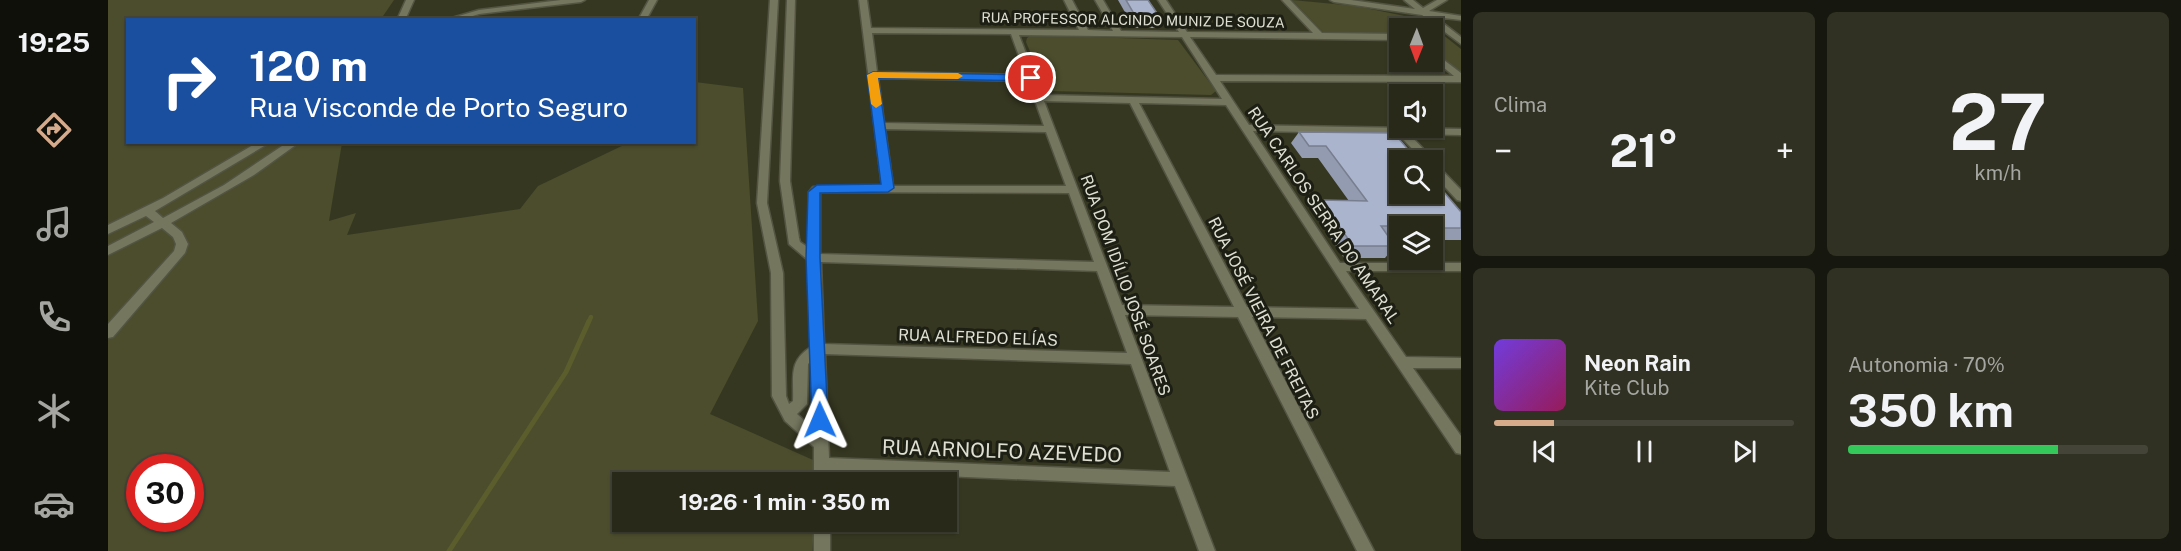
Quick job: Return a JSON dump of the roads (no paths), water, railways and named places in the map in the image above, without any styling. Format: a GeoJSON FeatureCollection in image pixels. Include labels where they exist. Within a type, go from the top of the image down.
{"type":"FeatureCollection","features":[{"type":"Feature","properties":{"kind":"street"},"geometry":{"type":"LineString","coordinates":[[402,18],[410,0]]}},
{"type":"Feature","properties":{"kind":"street"},"geometry":{"type":"LineString","coordinates":[[456,18],[479,12],[581,0]]}},
{"type":"Feature","properties":{"kind":"street"},"geometry":{"type":"LineString","coordinates":[[643,18],[653,0]]}},
{"type":"Feature","properties":{"kind":"street"},"geometry":{"type":"LineString","coordinates":[[774,0],[762,203],[777,273],[779,396],[780,402],[788,413],[820,444]]}},
{"type":"Feature","properties":{"kind":"street"},"geometry":{"type":"LineString","coordinates":[[791,0],[785,182],[795,244],[813,258],[1102,267]]}},
{"type":"Feature","properties":{"kind":"street"},"geometry":{"type":"LineString","coordinates":[[862,0],[888,188]]}},
{"type":"Feature","properties":{"kind":"street"},"geometry":{"type":"LineString","coordinates":[[1068,0],[1085,33]]}},
{"type":"Feature","properties":{"kind":"street"},"geometry":{"type":"LineString","coordinates":[[1099,0],[1118,33]]}},
{"type":"Feature","properties":{"kind":"street","name":"RUA CARLOS SERRA DO AMARAL"},"geometry":{"type":"LineString","coordinates":[[1162,0],[1337,267],[1461,448]]}},
{"type":"Feature","properties":{"kind":"street"},"geometry":{"type":"LineString","coordinates":[[1286,0],[1320,36]]}},
{"type":"Feature","properties":{"kind":"street"},"geometry":{"type":"LineString","coordinates":[[1334,0],[1461,18]]}},
{"type":"Feature","properties":{"kind":"street"},"geometry":{"type":"LineString","coordinates":[[1408,0],[1461,41]]}},
{"type":"Feature","properties":{"kind":"street"},"geometry":{"type":"LineString","coordinates":[[1434,0],[1443,0]]}},
{"type":"Feature","properties":{"kind":"street"},"geometry":{"type":"LineString","coordinates":[[1422,12],[1443,0]]}},
{"type":"Feature","properties":{"kind":"street","name":"RUA PROFESSOR ALCINDO MUNIZ DE SOUZA"},"geometry":{"type":"LineString","coordinates":[[866,30],[1389,37]]}},
{"type":"Feature","properties":{"kind":"street","name":"RUA DOM IDÍLIO JOSÉ SOARES"},"geometry":{"type":"LineString","coordinates":[[1014,32],[1207,551]]}},
{"type":"Feature","properties":{"kind":"street"},"geometry":{"type":"LineString","coordinates":[[1443,63],[1461,79]]}},
{"type":"Feature","properties":{"kind":"street"},"geometry":{"type":"LineString","coordinates":[[873,75],[1031,78]]}},
{"type":"Feature","properties":{"kind":"street"},"geometry":{"type":"LineString","coordinates":[[1214,78],[1461,79]]}},
{"type":"Feature","properties":{"kind":"street"},"geometry":{"type":"LineString","coordinates":[[1039,98],[1230,102]]}},
{"type":"Feature","properties":{"kind":"street","name":"RUA JOSÉ VIEIRA DE FREITAS"},"geometry":{"type":"LineString","coordinates":[[1133,100],[1366,551]]}},
{"type":"Feature","properties":{"kind":"street"},"geometry":{"type":"LineString","coordinates":[[879,126],[1050,129]]}},
{"type":"Feature","properties":{"kind":"street"},"geometry":{"type":"LineString","coordinates":[[1247,129],[1389,131]]}},
{"type":"Feature","properties":{"kind":"street"},"geometry":{"type":"LineString","coordinates":[[1443,132],[1461,132]]}},
{"type":"Feature","properties":{"kind":"street"},"geometry":{"type":"LineString","coordinates":[[1408,138],[1419,150]]}},
{"type":"Feature","properties":{"kind":"street"},"geometry":{"type":"LineString","coordinates":[[108,230],[214,175],[263,144]]}},
{"type":"Feature","properties":{"kind":"street"},"geometry":{"type":"LineString","coordinates":[[108,251],[258,169],[291,144]]}},
{"type":"Feature","properties":{"kind":"street"},"geometry":{"type":"LineString","coordinates":[[1443,178],[1461,197]]}},
{"type":"Feature","properties":{"kind":"street"},"geometry":{"type":"LineString","coordinates":[[822,472],[819,348],[813,258],[814,192],[817,189],[888,188],[1073,190]]}},
{"type":"Feature","properties":{"kind":"street"},"geometry":{"type":"LineString","coordinates":[[108,333],[179,253],[182,244],[178,235],[147,211]]}},
{"type":"Feature","properties":{"kind":"street"},"geometry":{"type":"LineString","coordinates":[[1337,267],[1461,267]]}},
{"type":"Feature","properties":{"kind":"street"},"geometry":{"type":"LineString","coordinates":[[1118,310],[1369,314]]}},
{"type":"Feature","properties":{"kind":"street"},"geometry":{"type":"LineString","coordinates":[[788,413],[800,404],[801,364],[804,358],[819,348]]}},
{"type":"Feature","properties":{"kind":"street","name":"RUA ALFREDO ELÍAS"},"geometry":{"type":"LineString","coordinates":[[819,348],[1136,359]]}},
{"type":"Feature","properties":{"kind":"street"},"geometry":{"type":"LineString","coordinates":[[1402,362],[1461,363]]}},
{"type":"Feature","properties":{"kind":"street","name":"RUA ARNOLFO AZEVEDO"},"geometry":{"type":"LineString","coordinates":[[822,464],[1180,479]]}},
{"type":"Feature","properties":{"kind":"street"},"geometry":{"type":"LineString","coordinates":[[822,532],[822,551]]}},
{"type":"Feature","properties":{"kind":"waterway"},"geometry":{"type":"LineString","coordinates":[[589,321],[591,317]]}},
{"type":"Feature","properties":{"kind":"waterway"},"geometry":{"type":"LineString","coordinates":[[449,551],[566,372],[589,321]]}}]}
